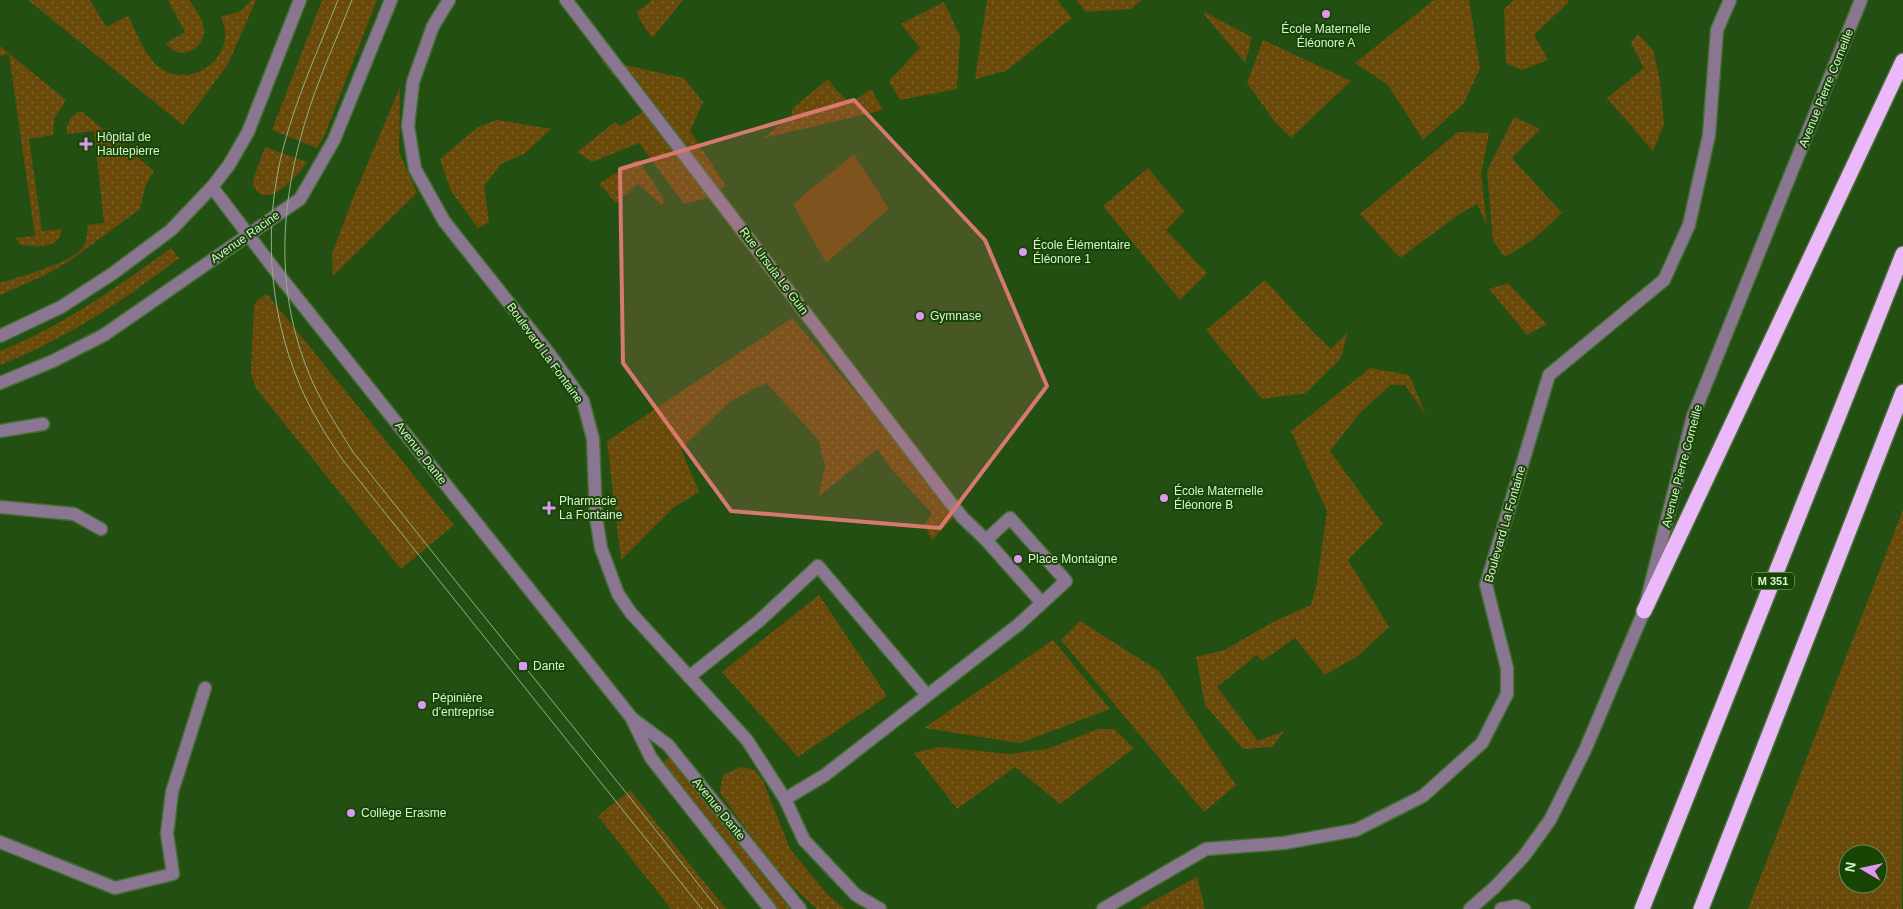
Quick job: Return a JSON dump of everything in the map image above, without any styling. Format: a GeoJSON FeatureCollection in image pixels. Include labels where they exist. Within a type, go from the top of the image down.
{"type":"FeatureCollection","features":[{"type":"Feature","properties":{"kind":"highway"},"geometry":{"type":"LineString","coordinates":[[1644,612],[1903,61]]}},
{"type":"Feature","properties":{"kind":"highway","name":"M 351"},"geometry":{"type":"LineString","coordinates":[[1642,909],[1903,254]]}},
{"type":"Feature","properties":{"kind":"highway"},"geometry":{"type":"LineString","coordinates":[[1700,909],[1903,392]]}},
{"type":"Feature","properties":{"kind":"street"},"geometry":{"type":"LineString","coordinates":[[0,336],[61,307],[112,274],[171,230],[212,187],[229,166],[248,132],[300,0]]}},
{"type":"Feature","properties":{"kind":"street","name":"Avenue Racine"},"geometry":{"type":"LineString","coordinates":[[0,383],[53,361],[104,335],[300,199],[334,140],[390,0]]}},
{"type":"Feature","properties":{"kind":"street","name":"Boulevard La Fontaine"},"geometry":{"type":"LineString","coordinates":[[448,0],[434,26],[413,82],[408,126],[415,169],[444,221],[510,304],[583,401],[593,440],[596,517],[601,548],[618,594],[631,613],[748,740],[785,799],[804,840],[856,895],[880,909]]}},
{"type":"Feature","properties":{"kind":"street","name":"Rue Ursula Le Guin"},"geometry":{"type":"LineString","coordinates":[[566,0],[950,502],[963,518],[986,540]]}},
{"type":"Feature","properties":{"kind":"street","name":"Boulevard La Fontaine"},"geometry":{"type":"LineString","coordinates":[[1103,909],[1206,849],[1284,843],[1356,830],[1423,796],[1482,743],[1507,694],[1507,668],[1486,585],[1549,375],[1664,280],[1689,224],[1709,135],[1717,30],[1730,0]]}},
{"type":"Feature","properties":{"kind":"street","name":"Avenue Pierre Corneille"},"geometry":{"type":"LineString","coordinates":[[1470,909],[1495,887],[1524,856],[1550,820],[1585,750],[1644,612],[1694,416],[1861,0]]}},
{"type":"Feature","properties":{"kind":"street","name":"Avenue Dante"},"geometry":{"type":"LineString","coordinates":[[212,187],[248,236],[630,717],[651,758],[770,909]]}},
{"type":"Feature","properties":{"kind":"street"},"geometry":{"type":"LineString","coordinates":[[0,431],[43,424]]}},
{"type":"Feature","properties":{"kind":"street"},"geometry":{"type":"LineString","coordinates":[[0,507],[74,514],[100,530]]}},
{"type":"Feature","properties":{"kind":"street"},"geometry":{"type":"LineString","coordinates":[[785,799],[825,774],[928,695],[1018,625],[1066,581],[1010,518],[986,540],[1042,602]]}},
{"type":"Feature","properties":{"kind":"street"},"geometry":{"type":"LineString","coordinates":[[689,677],[759,621],[818,566],[928,695]]}},
{"type":"Feature","properties":{"kind":"street"},"geometry":{"type":"LineString","coordinates":[[0,842],[115,888],[173,874],[167,834],[172,792],[205,688]]}},
{"type":"Feature","properties":{"kind":"street","name":"Avenue Dante"},"geometry":{"type":"LineString","coordinates":[[630,717],[668,745],[800,909]]}},
{"type":"Feature","properties":{"kind":"street"},"geometry":{"type":"LineString","coordinates":[[1501,909],[1516,906],[1524,909]]}},
{"type":"Feature","properties":{"kind":"highlighted area"},"geometry":{"type":"Polygon","coordinates":[[[854,100],[985,240],[1047,386],[940,528],[731,511],[623,363],[620,169],[854,100]]]}},
{"type":"Feature","properties":{"kind":"shaded area"},"geometry":{"type":"Polygon","coordinates":[[[28,0],[90,0],[106,27],[128,16],[146,51],[155,63],[160,68],[171,73],[182,75],[193,74],[204,69],[213,63],[220,54],[224,43],[225,31],[221,16],[238,12],[251,0],[256,0],[228,64],[183,125],[28,0]]]}},
{"type":"Feature","properties":{"kind":"shaded area"},"geometry":{"type":"Polygon","coordinates":[[[168,0],[189,0],[201,18],[204,33],[198,46],[192,50],[178,52],[166,43],[185,32],[168,0]]]}},
{"type":"Feature","properties":{"kind":"shaded area"},"geometry":{"type":"Polygon","coordinates":[[[322,0],[377,0],[323,139],[317,148],[272,130],[322,0]]]}},
{"type":"Feature","properties":{"kind":"shaded area"},"geometry":{"type":"Polygon","coordinates":[[[652,0],[683,0],[652,38],[637,12],[652,0]]]}},
{"type":"Feature","properties":{"kind":"shaded area"},"geometry":{"type":"Polygon","coordinates":[[[987,0],[1057,0],[1072,18],[1006,71],[975,79],[987,0]]]}},
{"type":"Feature","properties":{"kind":"shaded area"},"geometry":{"type":"Polygon","coordinates":[[[1076,0],[1142,0],[1131,9],[1086,12],[1076,0]]]}},
{"type":"Feature","properties":{"kind":"shaded area"},"geometry":{"type":"Polygon","coordinates":[[[1434,0],[1469,0],[1480,68],[1464,103],[1423,140],[1388,85],[1355,63],[1434,0]]]}},
{"type":"Feature","properties":{"kind":"shaded area"},"geometry":{"type":"Polygon","coordinates":[[[1514,0],[1567,0],[1569,2],[1534,35],[1548,60],[1522,70],[1506,63],[1504,9],[1514,0]]]}},
{"type":"Feature","properties":{"kind":"shaded area"},"geometry":{"type":"Polygon","coordinates":[[[944,2],[960,36],[957,89],[900,100],[889,81],[920,48],[901,24],[944,2]]]}},
{"type":"Feature","properties":{"kind":"shaded area"},"geometry":{"type":"Polygon","coordinates":[[[1204,12],[1252,37],[1245,63],[1204,14],[1204,12]]]}},
{"type":"Feature","properties":{"kind":"shaded area"},"geometry":{"type":"Polygon","coordinates":[[[1638,34],[1653,50],[1660,81],[1664,124],[1653,151],[1607,98],[1644,68],[1631,43],[1638,34]]]}},
{"type":"Feature","properties":{"kind":"shaded area"},"geometry":{"type":"Polygon","coordinates":[[[1263,40],[1351,81],[1291,138],[1276,123],[1247,83],[1263,40]]]}},
{"type":"Feature","properties":{"kind":"shaded area"},"geometry":{"type":"Polygon","coordinates":[[[0,46],[66,100],[54,119],[53,135],[29,139],[42,231],[62,229],[57,240],[48,245],[23,245],[19,244],[16,238],[35,236],[9,54],[0,56],[0,46]]]}},
{"type":"Feature","properties":{"kind":"shaded area"},"geometry":{"type":"Polygon","coordinates":[[[601,60],[684,78],[703,102],[690,131],[726,186],[704,199],[684,204],[639,143],[592,162],[577,152],[615,122],[620,126],[648,109],[643,92],[616,78],[601,60]]]}},
{"type":"Feature","properties":{"kind":"shaded area"},"geometry":{"type":"Polygon","coordinates":[[[828,79],[837,91],[851,103],[871,89],[883,110],[764,138],[792,115],[792,109],[828,79]]]}},
{"type":"Feature","properties":{"kind":"shaded area"},"geometry":{"type":"Polygon","coordinates":[[[400,87],[399,152],[417,193],[333,276],[332,254],[353,198],[400,87]]]}},
{"type":"Feature","properties":{"kind":"shaded area"},"geometry":{"type":"Polygon","coordinates":[[[81,111],[154,171],[146,185],[140,209],[68,262],[45,275],[0,295],[0,283],[68,259],[84,246],[88,225],[104,223],[94,131],[67,134],[67,126],[70,120],[81,111]]]}},
{"type":"Feature","properties":{"kind":"shaded area"},"geometry":{"type":"Polygon","coordinates":[[[1514,117],[1540,129],[1512,158],[1562,213],[1534,239],[1505,257],[1493,241],[1487,171],[1514,117]]]}},
{"type":"Feature","properties":{"kind":"shaded area"},"geometry":{"type":"Polygon","coordinates":[[[497,120],[551,129],[524,154],[501,164],[484,186],[489,222],[478,228],[451,191],[440,159],[478,127],[497,120]]]}},
{"type":"Feature","properties":{"kind":"shaded area"},"geometry":{"type":"Polygon","coordinates":[[[1458,132],[1489,133],[1481,174],[1487,225],[1477,204],[1458,215],[1400,258],[1360,214],[1458,132]]]}},
{"type":"Feature","properties":{"kind":"shaded area"},"geometry":{"type":"Polygon","coordinates":[[[265,147],[307,162],[289,183],[273,194],[265,195],[258,193],[253,185],[265,147]]]}},
{"type":"Feature","properties":{"kind":"shaded area"},"geometry":{"type":"Polygon","coordinates":[[[854,154],[889,209],[826,263],[793,204],[854,154]]]}},
{"type":"Feature","properties":{"kind":"shaded area"},"geometry":{"type":"Polygon","coordinates":[[[638,159],[664,199],[662,205],[638,184],[616,203],[599,184],[638,159]]]}},
{"type":"Feature","properties":{"kind":"shaded area"},"geometry":{"type":"Polygon","coordinates":[[[1148,168],[1184,211],[1166,230],[1207,273],[1180,300],[1103,206],[1148,168]]]}},
{"type":"Feature","properties":{"kind":"shaded area"},"geometry":{"type":"Polygon","coordinates":[[[171,248],[179,258],[137,289],[71,331],[0,365],[0,351],[68,318],[171,248]]]}},
{"type":"Feature","properties":{"kind":"shaded area"},"geometry":{"type":"Polygon","coordinates":[[[1265,280],[1331,349],[1348,332],[1341,358],[1306,393],[1262,399],[1206,330],[1265,280]]]}},
{"type":"Feature","properties":{"kind":"shaded area"},"geometry":{"type":"Polygon","coordinates":[[[1508,283],[1547,324],[1527,335],[1489,289],[1508,283]]]}},
{"type":"Feature","properties":{"kind":"shaded area"},"geometry":{"type":"Polygon","coordinates":[[[267,294],[454,525],[401,569],[255,387],[251,372],[254,306],[257,300],[267,294]]]}},
{"type":"Feature","properties":{"kind":"shaded area"},"geometry":{"type":"Polygon","coordinates":[[[792,318],[869,408],[956,515],[932,540],[924,525],[932,513],[892,470],[877,449],[818,497],[825,466],[818,439],[766,383],[731,401],[681,449],[699,492],[673,508],[621,560],[607,441],[792,318]]]}},
{"type":"Feature","properties":{"kind":"shaded area"},"geometry":{"type":"Polygon","coordinates":[[[1370,368],[1409,375],[1426,415],[1405,385],[1390,385],[1359,414],[1330,451],[1383,524],[1348,560],[1389,627],[1358,656],[1325,675],[1295,638],[1262,661],[1257,655],[1217,687],[1258,741],[1284,731],[1272,747],[1243,749],[1205,705],[1196,657],[1225,650],[1271,623],[1311,605],[1317,582],[1327,511],[1291,431],[1370,368]]]}},
{"type":"Feature","properties":{"kind":"shaded area"},"geometry":{"type":"Polygon","coordinates":[[[1903,510],[1902,909],[1748,909],[1903,510]]]}},
{"type":"Feature","properties":{"kind":"shaded area"},"geometry":{"type":"Polygon","coordinates":[[[819,595],[887,696],[798,757],[722,672],[819,595]]]}},
{"type":"Feature","properties":{"kind":"shaded area"},"geometry":{"type":"Polygon","coordinates":[[[1080,621],[1159,671],[1236,785],[1204,812],[1061,640],[1080,621]]]}},
{"type":"Feature","properties":{"kind":"shaded area"},"geometry":{"type":"Polygon","coordinates":[[[1053,640],[1110,709],[1020,743],[924,728],[1053,640]]]}},
{"type":"Feature","properties":{"kind":"shaded area"},"geometry":{"type":"Polygon","coordinates":[[[1098,729],[1114,729],[1134,748],[1060,804],[1015,767],[957,809],[914,753],[940,747],[1010,754],[1047,749],[1098,729]]]}},
{"type":"Feature","properties":{"kind":"shaded area"},"geometry":{"type":"Polygon","coordinates":[[[670,757],[790,909],[778,909],[662,763],[670,757]]]}},
{"type":"Feature","properties":{"kind":"shaded area"},"geometry":{"type":"Polygon","coordinates":[[[741,767],[755,770],[763,781],[790,849],[827,894],[845,909],[817,909],[779,874],[720,793],[723,775],[741,767]]]}},
{"type":"Feature","properties":{"kind":"shaded area"},"geometry":{"type":"Polygon","coordinates":[[[630,790],[726,909],[671,909],[598,816],[630,790]]]}},
{"type":"Feature","properties":{"kind":"shaded area"},"geometry":{"type":"Polygon","coordinates":[[[1197,877],[1205,909],[1139,909],[1197,877]]]}},
{"type":"Feature","properties":{"kind":"tram line"},"geometry":{"type":"LineString","coordinates":[[338,0],[295,108],[277,175],[273,205],[271,235],[275,296],[289,355],[303,393],[324,432],[342,459],[702,909]]}},
{"type":"Feature","properties":{"kind":"tram line"},"geometry":{"type":"LineString","coordinates":[[352,0],[307,116],[298,149],[286,217],[287,284],[292,317],[300,350],[313,383],[353,452],[718,909]]}},
{"type":"Feature","properties":{"kind":"place","name":"École Maternelle Éléonore A"},"geometry":{"type":"Point","coordinates":[1326,14]}},
{"type":"Feature","properties":{"kind":"place","name":"Hôpital de Hautepierre"},"geometry":{"type":"Point","coordinates":[86,144]}},
{"type":"Feature","properties":{"kind":"place","name":"École Élémentaire Éléonore 1"},"geometry":{"type":"Point","coordinates":[1023,252]}},
{"type":"Feature","properties":{"kind":"place","name":"Gymnase"},"geometry":{"type":"Point","coordinates":[920,316]}},
{"type":"Feature","properties":{"kind":"place","name":"École Maternelle Éléonore B"},"geometry":{"type":"Point","coordinates":[1164,498]}},
{"type":"Feature","properties":{"kind":"place","name":"Pharmacie La Fontaine"},"geometry":{"type":"Point","coordinates":[549,508]}},
{"type":"Feature","properties":{"kind":"place","name":"Place Montaigne"},"geometry":{"type":"Point","coordinates":[1018,559]}},
{"type":"Feature","properties":{"kind":"place","name":"Dante"},"geometry":{"type":"Point","coordinates":[523,666]}},
{"type":"Feature","properties":{"kind":"place","name":"Pépinière d'entreprise"},"geometry":{"type":"Point","coordinates":[422,705]}},
{"type":"Feature","properties":{"kind":"place","name":"Collège Erasme"},"geometry":{"type":"Point","coordinates":[351,813]}}]}
